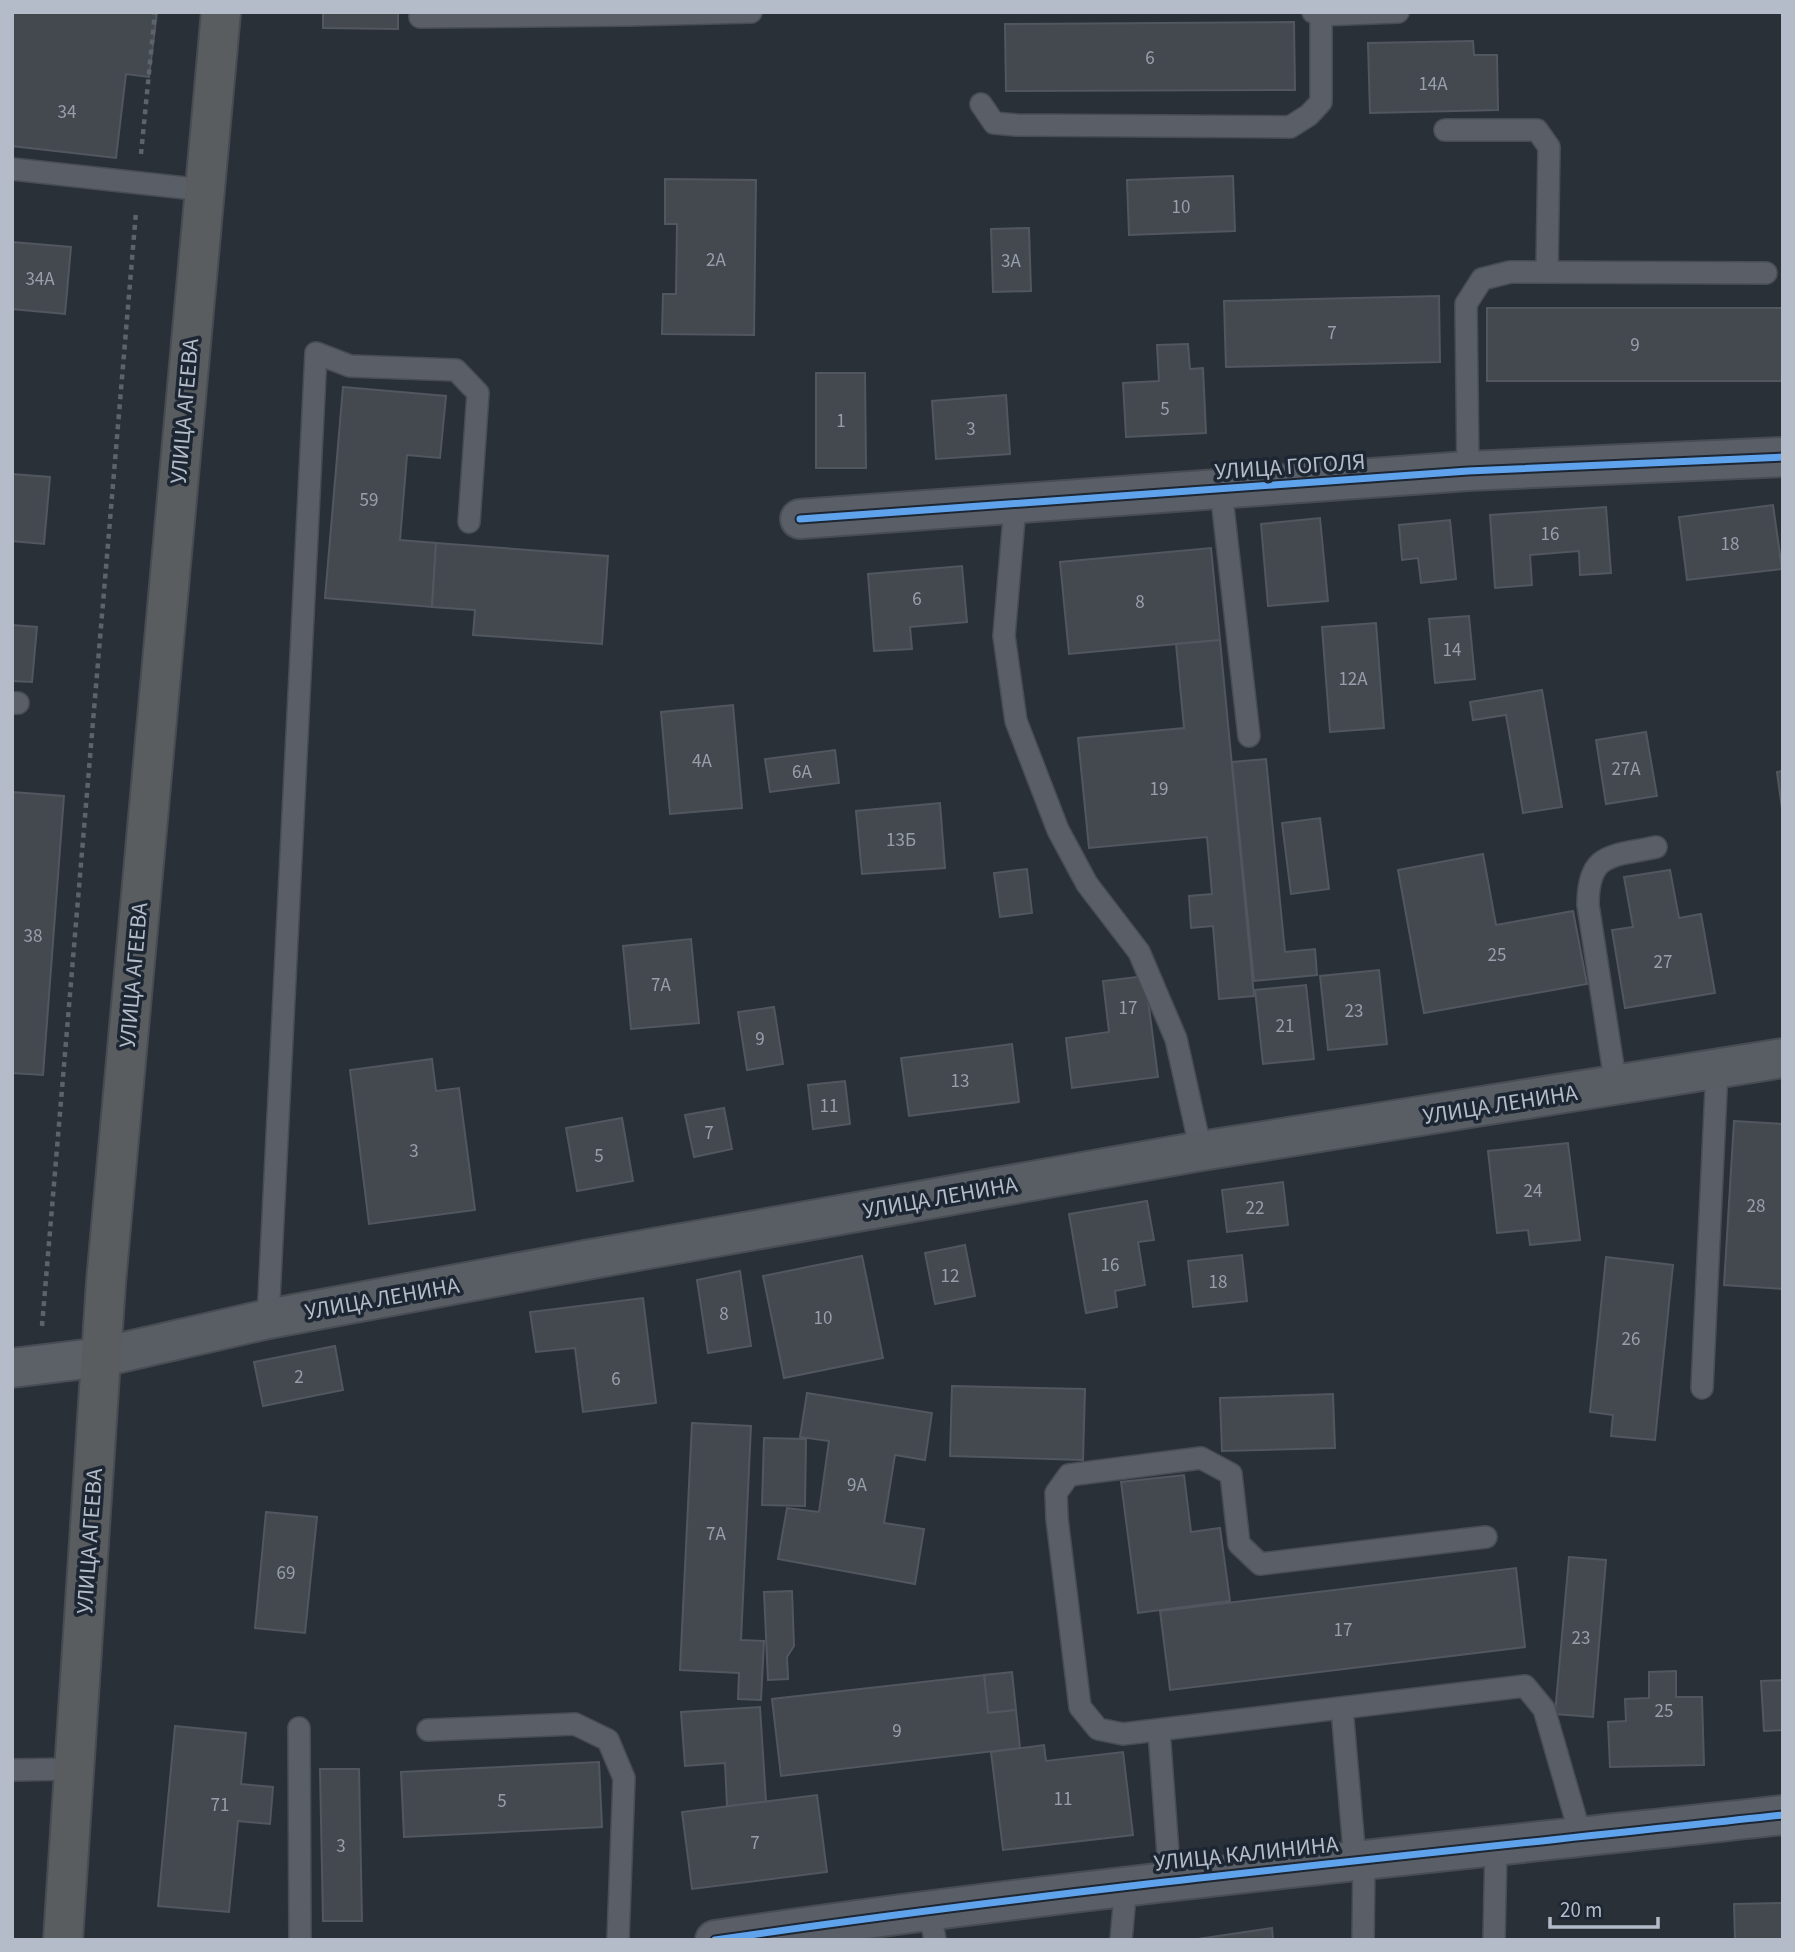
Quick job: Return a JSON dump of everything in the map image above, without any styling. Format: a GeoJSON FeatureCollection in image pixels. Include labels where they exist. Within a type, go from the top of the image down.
{"type":"FeatureCollection","features":[{"type":"Feature","properties":{"kind":"highway","name":"УЛИЦА АГЕЕВА"},"geometry":{"type":"LineString","coordinates":[[63,1940],[106,1282],[221,12]]}},
{"type":"Feature","properties":{"kind":"main road","name":"УЛИЦА ЛЕНИНА"},"geometry":{"type":"LineString","coordinates":[[102,1357],[268,1319],[1201,1151],[1783,1058]]}},
{"type":"Feature","properties":{"kind":"main road"},"geometry":{"type":"LineString","coordinates":[[25,1366],[102,1357]]}},
{"type":"Feature","properties":{"kind":"street","name":"УЛИЦА ГОГОЛЯ"},"geometry":{"type":"LineString","coordinates":[[800,519],[1014,506],[1468,471],[1783,457]]}},
{"type":"Feature","properties":{"kind":"street","name":"УЛИЦА КАЛИНИНА"},"geometry":{"type":"LineString","coordinates":[[732,1938],[932,1924],[1126,1885],[1783,1815]]}},
{"type":"Feature","properties":{"kind":"lane"},"geometry":{"type":"LineString","coordinates":[[420,17],[751,12]]}},
{"type":"Feature","properties":{"kind":"lane"},"geometry":{"type":"LineString","coordinates":[[981,104],[994,123],[1016,125],[1290,127],[1309,115],[1321,102],[1317,14],[1398,12]]}},
{"type":"Feature","properties":{"kind":"lane"},"geometry":{"type":"LineString","coordinates":[[1445,130],[1537,130],[1549,147],[1547,272]]}},
{"type":"Feature","properties":{"kind":"lane"},"geometry":{"type":"LineString","coordinates":[[12,169],[204,190]]}},
{"type":"Feature","properties":{"kind":"lane"},"geometry":{"type":"LineString","coordinates":[[1468,471],[1466,304],[1482,279],[1510,272],[1766,273]]}},
{"type":"Feature","properties":{"kind":"lane"},"geometry":{"type":"LineString","coordinates":[[268,1319],[316,354],[350,366],[456,370],[478,393],[469,522]]}},
{"type":"Feature","properties":{"kind":"lane"},"geometry":{"type":"LineString","coordinates":[[1221,491],[1249,736]]}},
{"type":"Feature","properties":{"kind":"lane"},"geometry":{"type":"LineString","coordinates":[[1014,506],[1004,636],[1016,721],[1058,830],[1087,884],[1139,952],[1171,1027],[1201,1151]]}},
{"type":"Feature","properties":{"kind":"lane"},"geometry":{"type":"LineString","coordinates":[[1616,1086],[1588,905],[1588,884],[1593,869],[1606,858],[1656,847]]}},
{"type":"Feature","properties":{"kind":"lane"},"geometry":{"type":"LineString","coordinates":[[1702,1388],[1717,1069]]}},
{"type":"Feature","properties":{"kind":"lane"},"geometry":{"type":"LineString","coordinates":[[1486,1537],[1261,1564],[1239,1544],[1231,1474],[1201,1458],[1069,1475],[1056,1493],[1057,1519],[1080,1707],[1098,1729],[1124,1734],[1525,1686],[1544,1709],[1581,1837]]}},
{"type":"Feature","properties":{"kind":"lane"},"geometry":{"type":"LineString","coordinates":[[1342,1709],[1360,1860],[1363,1940]]}},
{"type":"Feature","properties":{"kind":"lane"},"geometry":{"type":"LineString","coordinates":[[428,1730],[575,1724],[608,1740],[624,1778],[618,1940]]}},
{"type":"Feature","properties":{"kind":"lane"},"geometry":{"type":"LineString","coordinates":[[299,1728],[300,1940]]}},
{"type":"Feature","properties":{"kind":"lane"},"geometry":{"type":"LineString","coordinates":[[1159,1731],[1170,1881]]}},
{"type":"Feature","properties":{"kind":"lane"},"geometry":{"type":"LineString","coordinates":[[12,1770],[73,1769]]}},
{"type":"Feature","properties":{"kind":"lane"},"geometry":{"type":"LineString","coordinates":[[1494,1940],[1496,1846]]}},
{"type":"Feature","properties":{"kind":"lane"},"geometry":{"type":"LineString","coordinates":[[1121,1940],[1126,1885]]}},
{"type":"Feature","properties":{"kind":"path"},"geometry":{"type":"LineString","coordinates":[[25,1366],[155,12]]}},
{"type":"Feature","properties":{"kind":"building"},"geometry":{"type":"Polygon","coordinates":[[[12,12],[157,12],[149,77],[126,74],[116,158],[12,146],[12,12]]]}},
{"type":"Feature","properties":{"kind":"building"},"geometry":{"type":"Polygon","coordinates":[[[323,12],[398,12],[398,29],[323,28],[323,12]]]}},
{"type":"Feature","properties":{"kind":"building"},"geometry":{"type":"Polygon","coordinates":[[[1294,22],[1295,90],[1006,91],[1005,24],[1294,22]]]}},
{"type":"Feature","properties":{"kind":"building"},"geometry":{"type":"Polygon","coordinates":[[[1473,41],[1474,55],[1497,55],[1498,110],[1370,113],[1368,43],[1473,41]]]}},
{"type":"Feature","properties":{"kind":"building"},"geometry":{"type":"Polygon","coordinates":[[[1233,176],[1235,231],[1129,235],[1127,180],[1233,176]]]}},
{"type":"Feature","properties":{"kind":"building"},"geometry":{"type":"Polygon","coordinates":[[[665,179],[756,180],[754,335],[662,334],[663,294],[676,294],[677,224],[665,224],[665,179]]]}},
{"type":"Feature","properties":{"kind":"building"},"geometry":{"type":"Polygon","coordinates":[[[1029,228],[1031,291],[993,292],[991,229],[1029,228]]]}},
{"type":"Feature","properties":{"kind":"building"},"geometry":{"type":"Polygon","coordinates":[[[12,242],[71,247],[65,314],[12,309],[12,242]]]}},
{"type":"Feature","properties":{"kind":"building"},"geometry":{"type":"Polygon","coordinates":[[[1439,296],[1440,362],[1226,367],[1224,301],[1439,296]]]}},
{"type":"Feature","properties":{"kind":"building"},"geometry":{"type":"Polygon","coordinates":[[[1487,308],[1783,308],[1783,381],[1487,381],[1487,308]]]}},
{"type":"Feature","properties":{"kind":"building"},"geometry":{"type":"Polygon","coordinates":[[[1188,344],[1190,369],[1203,368],[1206,433],[1126,437],[1123,383],[1159,381],[1157,345],[1188,344]]]}},
{"type":"Feature","properties":{"kind":"building"},"geometry":{"type":"Polygon","coordinates":[[[816,373],[865,373],[866,468],[816,468],[816,373]]]}},
{"type":"Feature","properties":{"kind":"building"},"geometry":{"type":"Polygon","coordinates":[[[343,387],[446,396],[440,458],[407,455],[400,540],[436,543],[432,607],[325,598],[343,387]]]}},
{"type":"Feature","properties":{"kind":"building"},"geometry":{"type":"Polygon","coordinates":[[[1006,395],[1010,454],[936,459],[932,401],[1006,395]]]}},
{"type":"Feature","properties":{"kind":"building"},"geometry":{"type":"Polygon","coordinates":[[[12,474],[50,477],[44,544],[12,541],[12,474]]]}},
{"type":"Feature","properties":{"kind":"building"},"geometry":{"type":"Polygon","coordinates":[[[1773,505],[1782,569],[1687,580],[1679,517],[1773,505]]]}},
{"type":"Feature","properties":{"kind":"building"},"geometry":{"type":"Polygon","coordinates":[[[1606,507],[1611,573],[1580,575],[1579,551],[1530,555],[1532,585],[1495,588],[1490,515],[1606,507]]]}},
{"type":"Feature","properties":{"kind":"building"},"geometry":{"type":"Polygon","coordinates":[[[1320,518],[1328,601],[1268,606],[1261,524],[1320,518]]]}},
{"type":"Feature","properties":{"kind":"building"},"geometry":{"type":"Polygon","coordinates":[[[1450,520],[1456,579],[1421,583],[1418,558],[1402,560],[1399,525],[1450,520]]]}},
{"type":"Feature","properties":{"kind":"building"},"geometry":{"type":"Polygon","coordinates":[[[436,543],[608,556],[602,644],[473,635],[475,610],[432,607],[436,543]]]}},
{"type":"Feature","properties":{"kind":"building"},"geometry":{"type":"Polygon","coordinates":[[[1211,548],[1220,640],[1069,654],[1060,562],[1211,548]]]}},
{"type":"Feature","properties":{"kind":"building"},"geometry":{"type":"Polygon","coordinates":[[[962,566],[967,622],[910,627],[912,649],[874,651],[868,574],[962,566]]]}},
{"type":"Feature","properties":{"kind":"building"},"geometry":{"type":"Polygon","coordinates":[[[1469,616],[1475,679],[1435,683],[1429,619],[1469,616]]]}},
{"type":"Feature","properties":{"kind":"building"},"geometry":{"type":"Polygon","coordinates":[[[1376,623],[1384,728],[1330,732],[1322,627],[1376,623]]]}},
{"type":"Feature","properties":{"kind":"building"},"geometry":{"type":"Polygon","coordinates":[[[12,625],[37,627],[32,682],[12,681],[12,625]]]}},
{"type":"Feature","properties":{"kind":"building"},"geometry":{"type":"Polygon","coordinates":[[[1220,640],[1254,996],[1219,999],[1213,926],[1191,928],[1189,896],[1212,894],[1207,837],[1089,848],[1078,738],[1184,728],[1176,644],[1220,640]]]}},
{"type":"Feature","properties":{"kind":"building"},"geometry":{"type":"Polygon","coordinates":[[[1542,690],[1562,807],[1523,813],[1506,715],[1473,720],[1470,702],[1542,690]]]}},
{"type":"Feature","properties":{"kind":"building"},"geometry":{"type":"Polygon","coordinates":[[[733,705],[742,808],[670,814],[661,712],[733,705]]]}},
{"type":"Feature","properties":{"kind":"building"},"geometry":{"type":"Polygon","coordinates":[[[1646,732],[1657,796],[1606,804],[1596,740],[1646,732]]]}},
{"type":"Feature","properties":{"kind":"building"},"geometry":{"type":"Polygon","coordinates":[[[835,750],[839,783],[770,792],[765,759],[835,750]]]}},
{"type":"Feature","properties":{"kind":"building"},"geometry":{"type":"Polygon","coordinates":[[[1266,759],[1285,952],[1315,949],[1317,975],[1254,981],[1232,762],[1266,759]]]}},
{"type":"Feature","properties":{"kind":"building"},"geometry":{"type":"Polygon","coordinates":[[[1783,771],[1783,816],[1777,772],[1783,771]]]}},
{"type":"Feature","properties":{"kind":"building"},"geometry":{"type":"Polygon","coordinates":[[[12,792],[64,796],[43,1075],[12,1073],[12,792]]]}},
{"type":"Feature","properties":{"kind":"building"},"geometry":{"type":"Polygon","coordinates":[[[940,803],[945,868],[862,874],[856,811],[940,803]]]}},
{"type":"Feature","properties":{"kind":"building"},"geometry":{"type":"Polygon","coordinates":[[[1320,818],[1329,889],[1291,894],[1282,823],[1320,818]]]}},
{"type":"Feature","properties":{"kind":"building"},"geometry":{"type":"Polygon","coordinates":[[[1483,854],[1496,925],[1573,911],[1587,984],[1424,1013],[1398,870],[1483,854]]]}},
{"type":"Feature","properties":{"kind":"building"},"geometry":{"type":"Polygon","coordinates":[[[1027,869],[1032,913],[1000,917],[994,873],[1027,869]]]}},
{"type":"Feature","properties":{"kind":"building"},"geometry":{"type":"Polygon","coordinates":[[[1670,870],[1679,918],[1701,914],[1715,993],[1625,1008],[1612,930],[1633,927],[1624,877],[1670,870]]]}},
{"type":"Feature","properties":{"kind":"building"},"geometry":{"type":"Polygon","coordinates":[[[691,939],[699,1023],[631,1029],[623,946],[691,939]]]}},
{"type":"Feature","properties":{"kind":"building"},"geometry":{"type":"Polygon","coordinates":[[[1379,970],[1387,1044],[1328,1050],[1320,976],[1379,970]]]}},
{"type":"Feature","properties":{"kind":"building"},"geometry":{"type":"Polygon","coordinates":[[[1145,976],[1158,1077],[1072,1088],[1066,1038],[1109,1032],[1103,981],[1145,976]]]}},
{"type":"Feature","properties":{"kind":"building"},"geometry":{"type":"Polygon","coordinates":[[[1306,985],[1314,1059],[1263,1064],[1255,990],[1306,985]]]}},
{"type":"Feature","properties":{"kind":"building"},"geometry":{"type":"Polygon","coordinates":[[[774,1007],[783,1064],[747,1070],[738,1012],[774,1007]]]}},
{"type":"Feature","properties":{"kind":"building"},"geometry":{"type":"Polygon","coordinates":[[[1012,1044],[1019,1102],[909,1116],[901,1058],[1012,1044]]]}},
{"type":"Feature","properties":{"kind":"building"},"geometry":{"type":"Polygon","coordinates":[[[432,1059],[436,1091],[459,1088],[475,1210],[369,1224],[350,1070],[432,1059]]]}},
{"type":"Feature","properties":{"kind":"building"},"geometry":{"type":"Polygon","coordinates":[[[845,1081],[850,1124],[813,1129],[808,1085],[845,1081]]]}},
{"type":"Feature","properties":{"kind":"building"},"geometry":{"type":"Polygon","coordinates":[[[724,1108],[732,1149],[694,1157],[685,1115],[724,1108]]]}},
{"type":"Feature","properties":{"kind":"building"},"geometry":{"type":"Polygon","coordinates":[[[622,1118],[633,1181],[577,1191],[566,1128],[622,1118]]]}},
{"type":"Feature","properties":{"kind":"building"},"geometry":{"type":"Polygon","coordinates":[[[1734,1121],[1783,1124],[1783,1289],[1724,1285],[1734,1121]]]}},
{"type":"Feature","properties":{"kind":"building"},"geometry":{"type":"Polygon","coordinates":[[[1568,1143],[1580,1240],[1530,1245],[1528,1230],[1497,1233],[1488,1151],[1568,1143]]]}},
{"type":"Feature","properties":{"kind":"building"},"geometry":{"type":"Polygon","coordinates":[[[1283,1182],[1288,1225],[1227,1232],[1222,1190],[1283,1182]]]}},
{"type":"Feature","properties":{"kind":"building"},"geometry":{"type":"Polygon","coordinates":[[[1147,1201],[1154,1240],[1138,1242],[1145,1285],[1115,1291],[1117,1307],[1086,1313],[1069,1214],[1147,1201]]]}},
{"type":"Feature","properties":{"kind":"building"},"geometry":{"type":"Polygon","coordinates":[[[965,1245],[975,1296],[935,1304],[925,1253],[965,1245]]]}},
{"type":"Feature","properties":{"kind":"building"},"geometry":{"type":"Polygon","coordinates":[[[1242,1255],[1247,1301],[1193,1307],[1188,1261],[1242,1255]]]}},
{"type":"Feature","properties":{"kind":"building"},"geometry":{"type":"Polygon","coordinates":[[[862,1256],[883,1358],[784,1378],[763,1276],[862,1256]]]}},
{"type":"Feature","properties":{"kind":"building"},"geometry":{"type":"Polygon","coordinates":[[[1606,1257],[1673,1265],[1655,1440],[1611,1436],[1613,1415],[1590,1412],[1606,1257]]]}},
{"type":"Feature","properties":{"kind":"building"},"geometry":{"type":"Polygon","coordinates":[[[740,1271],[751,1346],[708,1353],[697,1280],[740,1271]]]}},
{"type":"Feature","properties":{"kind":"building"},"geometry":{"type":"Polygon","coordinates":[[[643,1298],[656,1403],[583,1412],[575,1348],[536,1352],[530,1312],[643,1298]]]}},
{"type":"Feature","properties":{"kind":"building"},"geometry":{"type":"Polygon","coordinates":[[[335,1346],[343,1390],[263,1406],[254,1362],[335,1346]]]}},
{"type":"Feature","properties":{"kind":"building"},"geometry":{"type":"Polygon","coordinates":[[[952,1386],[1085,1389],[1083,1460],[950,1456],[952,1386]]]}},
{"type":"Feature","properties":{"kind":"building"},"geometry":{"type":"Polygon","coordinates":[[[807,1393],[932,1413],[925,1460],[895,1455],[884,1523],[924,1529],[915,1584],[778,1559],[787,1508],[819,1512],[829,1441],[800,1437],[807,1393]]]}},
{"type":"Feature","properties":{"kind":"building"},"geometry":{"type":"Polygon","coordinates":[[[1333,1394],[1335,1448],[1222,1451],[1220,1398],[1333,1394]]]}},
{"type":"Feature","properties":{"kind":"building"},"geometry":{"type":"Polygon","coordinates":[[[692,1423],[751,1426],[741,1640],[764,1641],[761,1700],[738,1699],[739,1673],[680,1670],[692,1423]]]}},
{"type":"Feature","properties":{"kind":"building"},"geometry":{"type":"Polygon","coordinates":[[[764,1438],[806,1439],[805,1506],[762,1505],[764,1438]]]}},
{"type":"Feature","properties":{"kind":"building"},"geometry":{"type":"Polygon","coordinates":[[[1184,1475],[1191,1532],[1220,1528],[1230,1601],[1138,1613],[1121,1482],[1184,1475]]]}},
{"type":"Feature","properties":{"kind":"building"},"geometry":{"type":"Polygon","coordinates":[[[266,1512],[317,1517],[305,1633],[255,1628],[266,1512]]]}},
{"type":"Feature","properties":{"kind":"building"},"geometry":{"type":"Polygon","coordinates":[[[1569,1557],[1606,1560],[1593,1717],[1555,1714],[1569,1557]]]}},
{"type":"Feature","properties":{"kind":"building"},"geometry":{"type":"Polygon","coordinates":[[[1516,1568],[1525,1647],[1170,1690],[1160,1611],[1516,1568]]]}},
{"type":"Feature","properties":{"kind":"building"},"geometry":{"type":"Polygon","coordinates":[[[792,1591],[794,1646],[787,1657],[788,1679],[768,1680],[764,1592],[792,1591]]]}},
{"type":"Feature","properties":{"kind":"building"},"geometry":{"type":"Polygon","coordinates":[[[1676,1671],[1676,1697],[1702,1697],[1704,1765],[1610,1767],[1608,1722],[1626,1721],[1625,1699],[1649,1698],[1649,1672],[1676,1671]]]}},
{"type":"Feature","properties":{"kind":"building"},"geometry":{"type":"Polygon","coordinates":[[[1012,1672],[1016,1710],[988,1713],[984,1675],[1012,1672]]]}},
{"type":"Feature","properties":{"kind":"building"},"geometry":{"type":"Polygon","coordinates":[[[984,1675],[988,1713],[1016,1710],[1020,1748],[781,1776],[772,1699],[984,1675]]]}},
{"type":"Feature","properties":{"kind":"building"},"geometry":{"type":"Polygon","coordinates":[[[1783,1680],[1783,1730],[1764,1731],[1761,1681],[1783,1680]]]}},
{"type":"Feature","properties":{"kind":"building"},"geometry":{"type":"Polygon","coordinates":[[[760,1707],[766,1802],[727,1806],[725,1763],[685,1766],[681,1712],[760,1707]]]}},
{"type":"Feature","properties":{"kind":"building"},"geometry":{"type":"Polygon","coordinates":[[[175,1726],[246,1733],[241,1784],[273,1787],[270,1824],[238,1821],[229,1912],[158,1906],[175,1726]]]}},
{"type":"Feature","properties":{"kind":"building"},"geometry":{"type":"Polygon","coordinates":[[[1044,1745],[1046,1761],[1123,1752],[1133,1835],[1003,1850],[991,1752],[1044,1745]]]}},
{"type":"Feature","properties":{"kind":"building"},"geometry":{"type":"Polygon","coordinates":[[[599,1762],[602,1827],[404,1837],[401,1772],[599,1762]]]}},
{"type":"Feature","properties":{"kind":"building"},"geometry":{"type":"Polygon","coordinates":[[[320,1769],[359,1769],[362,1921],[323,1921],[320,1769]]]}},
{"type":"Feature","properties":{"kind":"building"},"geometry":{"type":"Polygon","coordinates":[[[817,1795],[827,1872],[692,1889],[682,1812],[817,1795]]]}},
{"type":"Feature","properties":{"kind":"building"},"geometry":{"type":"Polygon","coordinates":[[[1783,1903],[1783,1940],[1735,1940],[1734,1904],[1783,1903]]]}},
{"type":"Feature","properties":{"kind":"building"},"geometry":{"type":"Polygon","coordinates":[[[1272,1928],[1273,1940],[1191,1940],[1272,1928]]]}},
{"type":"Feature","properties":{"kind":"cycle path"},"geometry":{"type":"LineString","coordinates":[[800,519],[1468,471],[1783,457]]}},
{"type":"Feature","properties":{"kind":"cycle path"},"geometry":{"type":"LineString","coordinates":[[715,1940],[1115,1888],[1783,1815]]}}]}
